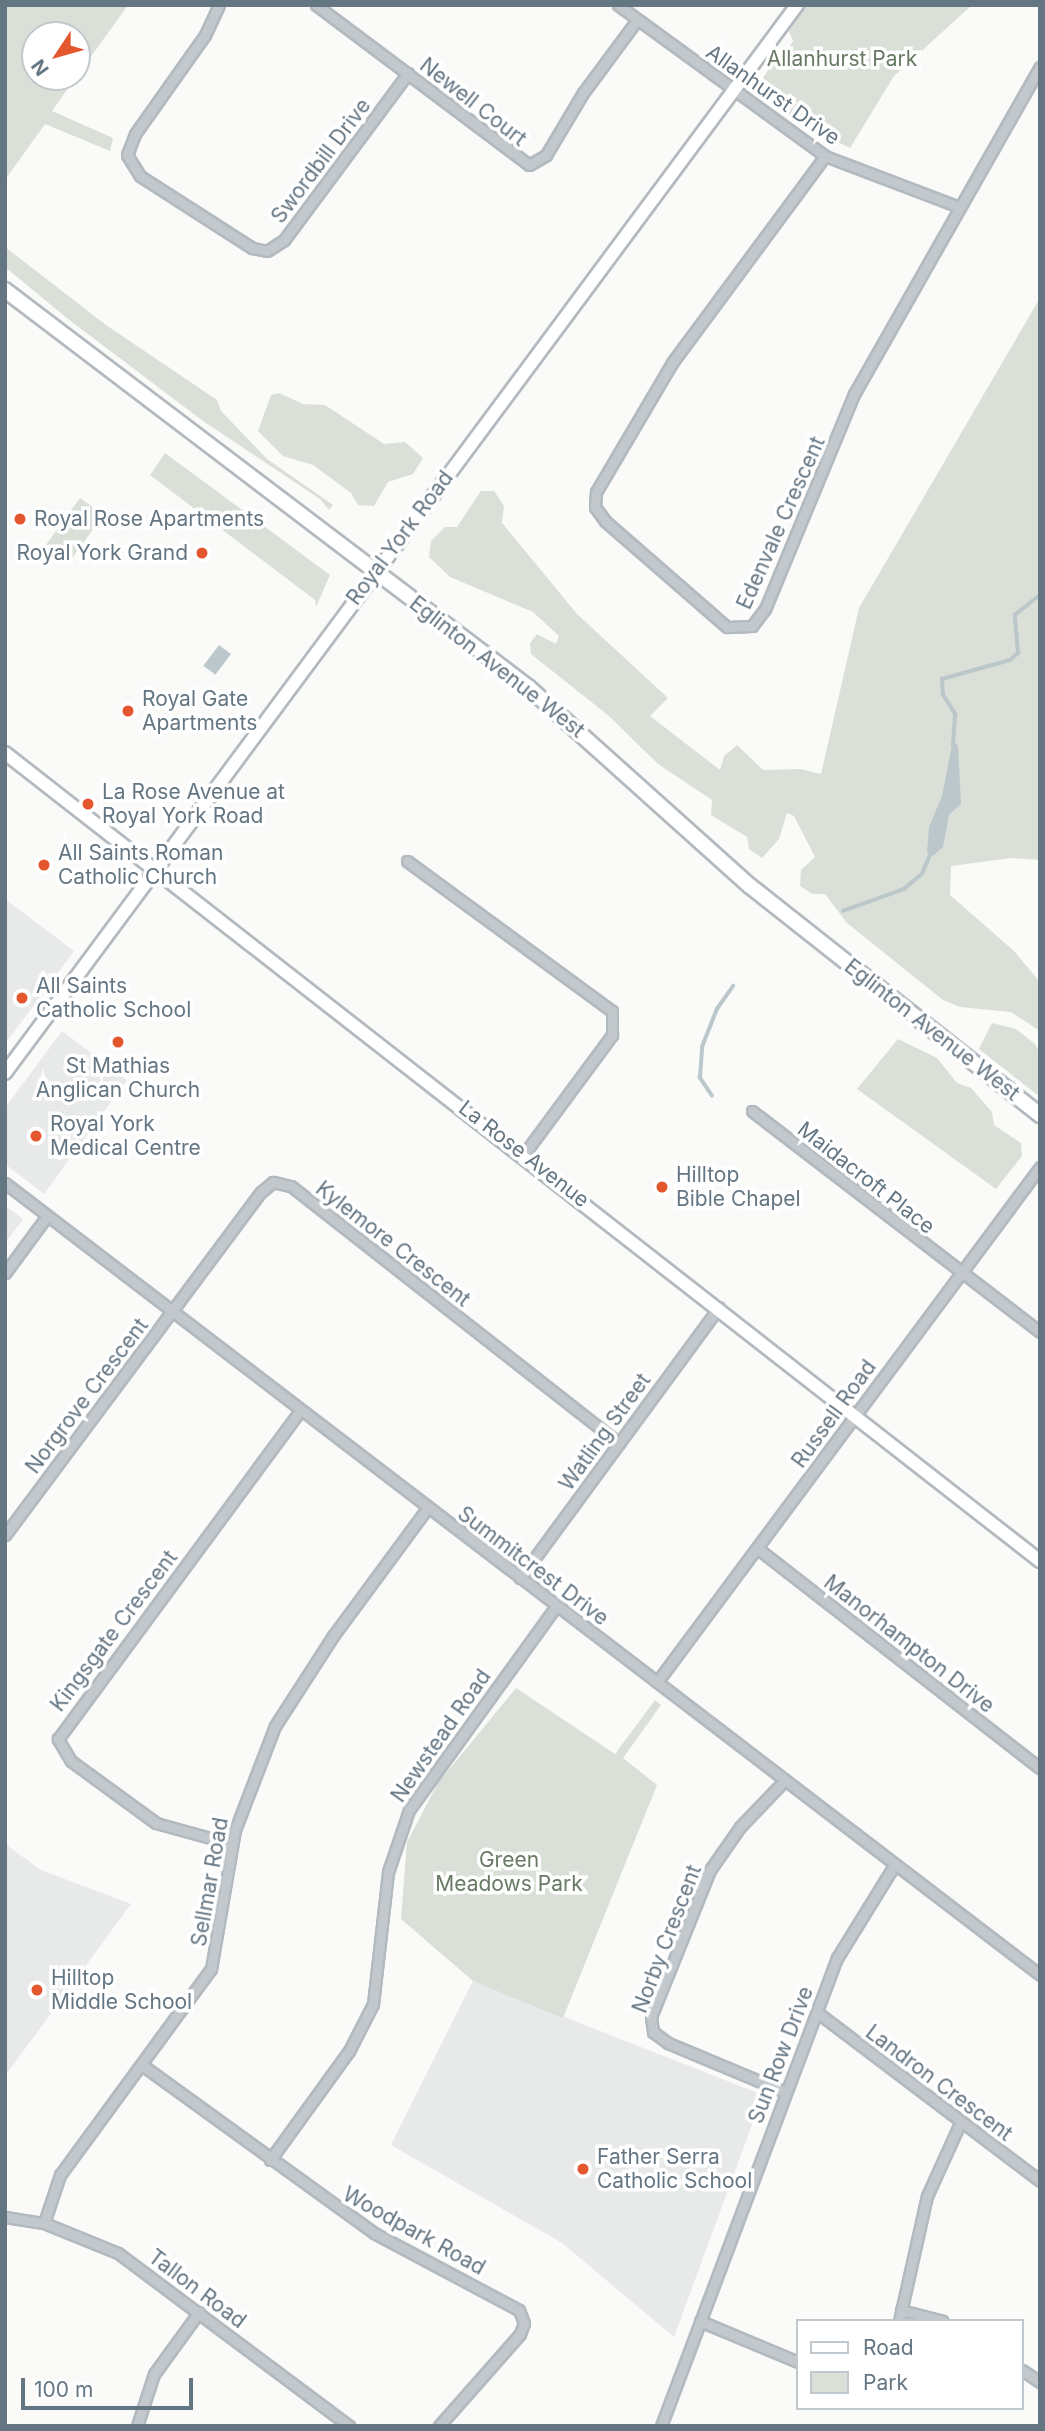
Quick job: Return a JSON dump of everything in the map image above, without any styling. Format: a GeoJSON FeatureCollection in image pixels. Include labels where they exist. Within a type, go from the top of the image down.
{"type":"FeatureCollection","features":[{"type":"Feature","properties":{"kind":"main road","name":"Royal York Road"},"geometry":{"type":"LineString","coordinates":[[5,1073],[797,5]]}},
{"type":"Feature","properties":{"kind":"main road","name":"Eglinton Avenue West"},"geometry":{"type":"LineString","coordinates":[[5,290],[528,687],[750,886],[1040,1115]]}},
{"type":"Feature","properties":{"kind":"main road","name":"La Rose Avenue"},"geometry":{"type":"LineString","coordinates":[[5,752],[524,1154],[1040,1561]]}},
{"type":"Feature","properties":{"kind":"street","name":"Swordbill Drive"},"geometry":{"type":"LineString","coordinates":[[219,5],[205,35],[135,134],[127,155],[140,176],[251,248],[267,251],[284,240],[408,74]]}},
{"type":"Feature","properties":{"kind":"street","name":"Newell Court"},"geometry":{"type":"LineString","coordinates":[[316,5],[521,163],[537,164],[637,20]]}},
{"type":"Feature","properties":{"kind":"street","name":"Allanhurst Drive"},"geometry":{"type":"LineString","coordinates":[[618,5],[825,156],[958,206]]}},
{"type":"Feature","properties":{"kind":"street","name":"Edenvale Crescent"},"geometry":{"type":"LineString","coordinates":[[825,156],[678,355],[596,492],[595,507],[605,521],[727,627],[752,626],[765,609],[855,394],[958,206],[1040,68]]}},
{"type":"Feature","properties":{"kind":"street"},"geometry":{"type":"LineString","coordinates":[[407,861],[612,1011],[612,1035],[524,1154]]}},
{"type":"Feature","properties":{"kind":"street","name":"Maidacroft Place"},"geometry":{"type":"LineString","coordinates":[[752,1111],[1040,1332]]}},
{"type":"Feature","properties":{"kind":"street","name":"Russell Road"},"geometry":{"type":"LineString","coordinates":[[657,1682],[960,1271],[1040,1167]]}},
{"type":"Feature","properties":{"kind":"street","name":"Kylemore Crescent"},"geometry":{"type":"LineString","coordinates":[[171,1312],[261,1192],[273,1182],[282,1181],[619,1443]]}},
{"type":"Feature","properties":{"kind":"street","name":"Summitcrest Drive"},"geometry":{"type":"LineString","coordinates":[[5,1183],[1040,1975]]}},
{"type":"Feature","properties":{"kind":"street"},"geometry":{"type":"LineString","coordinates":[[5,1273],[47,1216]]}},
{"type":"Feature","properties":{"kind":"street","name":"Watling Street"},"geometry":{"type":"LineString","coordinates":[[520,1577],[719,1307]]}},
{"type":"Feature","properties":{"kind":"street","name":"Norgrove Crescent"},"geometry":{"type":"LineString","coordinates":[[5,1535],[171,1312]]}},
{"type":"Feature","properties":{"kind":"street","name":"Kingsgate Crescent"},"geometry":{"type":"LineString","coordinates":[[232,1844],[156,1823],[71,1761],[58,1739],[301,1410]]}},
{"type":"Feature","properties":{"kind":"street","name":"Sellmar Road"},"geometry":{"type":"LineString","coordinates":[[44,2223],[60,2175],[211,1969],[232,1844],[257,1765],[294,1693],[428,1507]]}},
{"type":"Feature","properties":{"kind":"street","name":"Manorhampton Drive"},"geometry":{"type":"LineString","coordinates":[[757,1548],[1040,1768]]}},
{"type":"Feature","properties":{"kind":"street","name":"Newstead Road"},"geometry":{"type":"LineString","coordinates":[[270,2160],[349,2051],[373,2004],[379,1980],[388,1872],[409,1810],[556,1606]]}},
{"type":"Feature","properties":{"kind":"street","name":"Norby Crescent"},"geometry":{"type":"LineString","coordinates":[[785,1780],[740,1827],[710,1870],[651,2017],[653,2032],[668,2043],[785,2092]]}},
{"type":"Feature","properties":{"kind":"street","name":"Sun Row Drive"},"geometry":{"type":"LineString","coordinates":[[661,2426],[785,2092],[848,1934],[895,1864]]}},
{"type":"Feature","properties":{"kind":"street","name":"Landron Crescent"},"geometry":{"type":"LineString","coordinates":[[818,2013],[1040,2181]]}},
{"type":"Feature","properties":{"kind":"street","name":"Woodpark Road"},"geometry":{"type":"LineString","coordinates":[[142,2065],[374,2233],[519,2310],[524,2323],[520,2334],[439,2426]]}},
{"type":"Feature","properties":{"kind":"street"},"geometry":{"type":"LineString","coordinates":[[899,2319],[927,2196],[961,2121]]}},
{"type":"Feature","properties":{"kind":"street","name":"Tallon Road"},"geometry":{"type":"LineString","coordinates":[[5,2217],[44,2223],[118,2253],[344,2424]]}},
{"type":"Feature","properties":{"kind":"street"},"geometry":{"type":"LineString","coordinates":[[901,2310],[935,2319]]}},
{"type":"Feature","properties":{"kind":"street"},"geometry":{"type":"LineString","coordinates":[[138,2426],[154,2374],[199,2312]]}},
{"type":"Feature","properties":{"kind":"street"},"geometry":{"type":"LineString","coordinates":[[700,2321],[796,2361]]}},
{"type":"Feature","properties":{"kind":"street"},"geometry":{"type":"LineString","coordinates":[[1024,2371],[1040,2382]]}},
{"type":"Feature","properties":{"kind":"shaded area"},"geometry":{"type":"Polygon","coordinates":[[[219,645],[231,654],[215,675],[203,666],[219,645]]]}},
{"type":"Feature","properties":{"kind":"shaded area"},"geometry":{"type":"Polygon","coordinates":[[[953,740],[958,746],[961,804],[949,815],[943,847],[933,856],[927,852],[929,827],[942,796],[953,740]]]}},
{"type":"Feature","properties":{"kind":"shaded area","name":"All Saints Catholic School"},"geometry":{"type":"Polygon","coordinates":[[[5,899],[74,951],[5,1044],[5,899]]]}},
{"type":"Feature","properties":{"kind":"shaded area"},"geometry":{"type":"Polygon","coordinates":[[[62,1031],[127,1080],[44,1194],[5,1164],[5,1108],[62,1031]]]}},
{"type":"Feature","properties":{"kind":"shaded area"},"geometry":{"type":"Polygon","coordinates":[[[5,1206],[23,1219],[5,1243],[5,1206]]]}},
{"type":"Feature","properties":{"kind":"shaded area","name":"Hilltop Middle School"},"geometry":{"type":"Polygon","coordinates":[[[5,1844],[41,1870],[131,1904],[5,2076],[5,1844]]]}},
{"type":"Feature","properties":{"kind":"shaded area","name":"Father Serra Catholic School"},"geometry":{"type":"Polygon","coordinates":[[[473,1981],[763,2095],[674,2337],[562,2243],[391,2145],[473,1981]]]}},
{"type":"Feature","properties":{"kind":"green space"},"geometry":{"type":"Polygon","coordinates":[[[5,5],[128,5],[91,57],[91,21],[21,21],[21,91],[66,91],[52,111],[113,138],[110,151],[45,124],[5,180],[5,5]]]}},
{"type":"Feature","properties":{"kind":"green space","name":"Allanhurst Park"},"geometry":{"type":"Polygon","coordinates":[[[806,5],[972,5],[894,76],[850,148],[802,125],[762,96],[760,83],[783,47],[788,49],[793,41],[789,31],[806,5]]]}},
{"type":"Feature","properties":{"kind":"green space"},"geometry":{"type":"Polygon","coordinates":[[[5,247],[106,325],[217,400],[221,411],[267,459],[333,505],[329,510],[320,499],[203,421],[68,319],[5,267],[5,247]]]}},
{"type":"Feature","properties":{"kind":"green space"},"geometry":{"type":"Polygon","coordinates":[[[1040,298],[1040,860],[1011,858],[951,866],[950,895],[1014,951],[1040,982],[1040,1031],[1011,1012],[960,1007],[943,1000],[847,923],[825,894],[812,894],[800,886],[801,870],[815,857],[794,816],[787,813],[779,839],[762,858],[749,849],[747,837],[711,815],[712,800],[658,764],[609,716],[531,654],[530,643],[537,634],[556,644],[559,636],[533,612],[450,577],[429,557],[431,541],[445,527],[457,527],[481,491],[494,491],[504,506],[502,523],[577,614],[668,698],[650,716],[720,770],[724,756],[737,745],[763,770],[800,769],[821,774],[859,608],[1040,298]]]}},
{"type":"Feature","properties":{"kind":"green space"},"geometry":{"type":"Polygon","coordinates":[[[279,393],[303,404],[325,405],[384,444],[405,442],[423,458],[413,474],[388,482],[374,506],[358,505],[351,493],[313,465],[283,456],[258,431],[271,395],[279,393]]]}},
{"type":"Feature","properties":{"kind":"green space"},"geometry":{"type":"Polygon","coordinates":[[[165,453],[330,575],[316,607],[315,600],[150,475],[165,453]]]}},
{"type":"Feature","properties":{"kind":"green space"},"geometry":{"type":"Polygon","coordinates":[[[80,498],[103,515],[69,562],[46,545],[80,498]]]}},
{"type":"Feature","properties":{"kind":"green space"},"geometry":{"type":"Polygon","coordinates":[[[992,1023],[1016,1029],[1035,1044],[1040,1053],[1040,1097],[979,1049],[992,1023]]]}},
{"type":"Feature","properties":{"kind":"green space"},"geometry":{"type":"Polygon","coordinates":[[[898,1039],[937,1058],[957,1083],[971,1088],[992,1112],[994,1125],[1021,1143],[1022,1156],[996,1189],[857,1089],[898,1039]]]}},
{"type":"Feature","properties":{"kind":"green space","name":"Green Meadows Park"},"geometry":{"type":"Polygon","coordinates":[[[516,1688],[615,1754],[655,1700],[661,1705],[623,1758],[657,1785],[563,2018],[473,1981],[401,1919],[407,1842],[438,1783],[516,1688]]]}},
{"type":"Feature","properties":{"kind":"waterway"},"geometry":{"type":"LineString","coordinates":[[953,745],[955,714],[943,695],[942,679],[1010,660],[1018,653],[1015,615],[1040,595]]}},
{"type":"Feature","properties":{"kind":"waterway"},"geometry":{"type":"LineString","coordinates":[[843,911],[904,889],[922,874],[932,851]]}},
{"type":"Feature","properties":{"kind":"waterway"},"geometry":{"type":"LineString","coordinates":[[712,1096],[700,1078],[702,1047],[717,1009],[733,986]]}},
{"type":"Feature","properties":{"kind":"place","name":"Royal Rose Apartments"},"geometry":{"type":"Point","coordinates":[20,519]}},
{"type":"Feature","properties":{"kind":"place","name":"Royal York Grand"},"geometry":{"type":"Point","coordinates":[202,553]}},
{"type":"Feature","properties":{"kind":"place","name":"Royal Gate Apartments"},"geometry":{"type":"Point","coordinates":[128,711]}},
{"type":"Feature","properties":{"kind":"place","name":"La Rose Avenue at Royal York Road"},"geometry":{"type":"Point","coordinates":[88,804]}},
{"type":"Feature","properties":{"kind":"place","name":"All Saints Roman Catholic Church"},"geometry":{"type":"Point","coordinates":[44,865]}},
{"type":"Feature","properties":{"kind":"place","name":"All Saints Catholic School"},"geometry":{"type":"Point","coordinates":[22,998]}},
{"type":"Feature","properties":{"kind":"place","name":"St Mathias Anglican Church"},"geometry":{"type":"Point","coordinates":[118,1042]}},
{"type":"Feature","properties":{"kind":"place","name":"Royal York Medical Centre"},"geometry":{"type":"Point","coordinates":[36,1136]}},
{"type":"Feature","properties":{"kind":"place","name":"Hilltop Bible Chapel"},"geometry":{"type":"Point","coordinates":[662,1187]}},
{"type":"Feature","properties":{"kind":"place","name":"Hilltop Middle School"},"geometry":{"type":"Point","coordinates":[37,1990]}},
{"type":"Feature","properties":{"kind":"place","name":"Father Serra Catholic School"},"geometry":{"type":"Point","coordinates":[583,2169]}}]}
